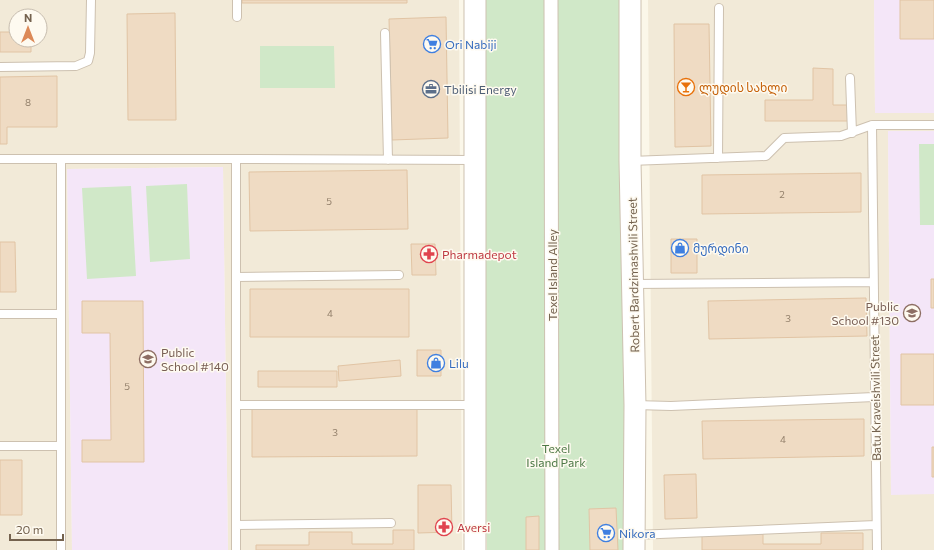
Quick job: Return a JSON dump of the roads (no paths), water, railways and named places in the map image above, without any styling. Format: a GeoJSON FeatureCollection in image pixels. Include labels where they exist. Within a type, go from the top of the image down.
{"type":"FeatureCollection","features":[{"type":"Feature","properties":{"kind":"street"},"geometry":{"type":"LineString","coordinates":[[475,0],[475,550]]}},
{"type":"Feature","properties":{"kind":"street","name":"Texel Island Alley"},"geometry":{"type":"LineString","coordinates":[[551,0],[552,550]]}},
{"type":"Feature","properties":{"kind":"street","name":"Robert Bardzimashvili Street"},"geometry":{"type":"LineString","coordinates":[[630,0],[630,161],[635,405],[634,543]]}},
{"type":"Feature","properties":{"kind":"lane"},"geometry":{"type":"LineString","coordinates":[[0,67],[76,66],[88,60],[90,53],[91,0]]}},
{"type":"Feature","properties":{"kind":"lane"},"geometry":{"type":"LineString","coordinates":[[237,0],[237,17]]}},
{"type":"Feature","properties":{"kind":"lane"},"geometry":{"type":"LineString","coordinates":[[718,158],[719,8]]}},
{"type":"Feature","properties":{"kind":"lane"},"geometry":{"type":"LineString","coordinates":[[385,33],[388,160]]}},
{"type":"Feature","properties":{"kind":"lane"},"geometry":{"type":"LineString","coordinates":[[850,78],[852,132]]}},
{"type":"Feature","properties":{"kind":"lane"},"geometry":{"type":"LineString","coordinates":[[630,161],[766,156],[784,138],[841,136],[872,126],[934,125]]}},
{"type":"Feature","properties":{"kind":"lane","name":"Batu Kraveishvili Street"},"geometry":{"type":"LineString","coordinates":[[872,126],[876,550]]}},
{"type":"Feature","properties":{"kind":"lane"},"geometry":{"type":"LineString","coordinates":[[0,159],[474,160]]}},
{"type":"Feature","properties":{"kind":"lane"},"geometry":{"type":"LineString","coordinates":[[61,159],[61,550]]}},
{"type":"Feature","properties":{"kind":"lane"},"geometry":{"type":"LineString","coordinates":[[236,159],[236,550]]}},
{"type":"Feature","properties":{"kind":"lane"},"geometry":{"type":"LineString","coordinates":[[236,277],[399,275]]}},
{"type":"Feature","properties":{"kind":"lane"},"geometry":{"type":"LineString","coordinates":[[633,284],[873,282]]}},
{"type":"Feature","properties":{"kind":"lane"},"geometry":{"type":"LineString","coordinates":[[0,314],[61,314]]}},
{"type":"Feature","properties":{"kind":"lane"},"geometry":{"type":"LineString","coordinates":[[635,405],[671,406],[874,397]]}},
{"type":"Feature","properties":{"kind":"lane"},"geometry":{"type":"LineString","coordinates":[[236,405],[475,405]]}},
{"type":"Feature","properties":{"kind":"lane"},"geometry":{"type":"LineString","coordinates":[[0,446],[61,446]]}},
{"type":"Feature","properties":{"kind":"lane"},"geometry":{"type":"LineString","coordinates":[[236,525],[391,523]]}},
{"type":"Feature","properties":{"kind":"lane"},"geometry":{"type":"LineString","coordinates":[[634,543],[876,525]]}},
{"type":"Feature","properties":{"kind":"place","name":"Ori Nabiji"},"geometry":{"type":"Point","coordinates":[432,44]}},
{"type":"Feature","properties":{"kind":"place","name":"ლუდის სახლი"},"geometry":{"type":"Point","coordinates":[686,87]}},
{"type":"Feature","properties":{"kind":"place","name":"Tbilisi Energy"},"geometry":{"type":"Point","coordinates":[431,89]}},
{"type":"Feature","properties":{"kind":"place","name":"მურდინი"},"geometry":{"type":"Point","coordinates":[680,248]}},
{"type":"Feature","properties":{"kind":"place","name":"Pharmadepot"},"geometry":{"type":"Point","coordinates":[429,254]}},
{"type":"Feature","properties":{"kind":"place","name":"Public School #130"},"geometry":{"type":"Point","coordinates":[912,313]}},
{"type":"Feature","properties":{"kind":"place","name":"Public School #140"},"geometry":{"type":"Point","coordinates":[148,359]}},
{"type":"Feature","properties":{"kind":"place","name":"Lilu"},"geometry":{"type":"Point","coordinates":[436,363]}},
{"type":"Feature","properties":{"kind":"place","name":"Aversi"},"geometry":{"type":"Point","coordinates":[444,527]}},
{"type":"Feature","properties":{"kind":"place","name":"Nikora"},"geometry":{"type":"Point","coordinates":[606,533]}},
{"type":"Feature","properties":{"kind":"park label","name":"Texel Island Park"},"geometry":{"type":"Point","coordinates":[556,455]}}]}
